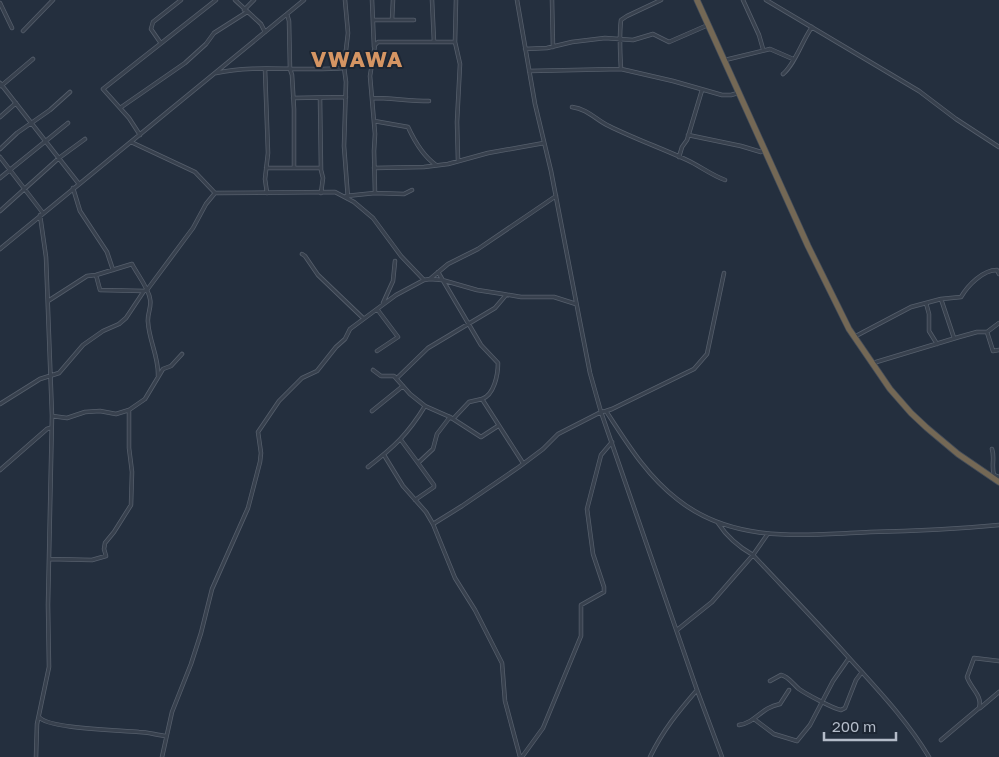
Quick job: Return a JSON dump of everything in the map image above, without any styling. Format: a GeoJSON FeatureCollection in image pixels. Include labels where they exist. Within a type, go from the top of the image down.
{"type":"FeatureCollection","features":[{"type":"Feature","properties":{"kind":"highway"},"geometry":{"type":"LineString","coordinates":[[697,0],[808,246],[854,337],[890,389],[927,428],[958,454],[999,482]]}},
{"type":"Feature","properties":{"kind":"street"},"geometry":{"type":"LineString","coordinates":[[23,31],[53,0]]}},
{"type":"Feature","properties":{"kind":"street"},"geometry":{"type":"LineString","coordinates":[[160,42],[151,29],[152,22],[181,0]]}},
{"type":"Feature","properties":{"kind":"street"},"geometry":{"type":"LineString","coordinates":[[140,135],[129,118],[103,89],[160,42],[216,0]]}},
{"type":"Feature","properties":{"kind":"street"},"geometry":{"type":"LineString","coordinates":[[236,0],[261,24],[265,32]]}},
{"type":"Feature","properties":{"kind":"street"},"geometry":{"type":"LineString","coordinates":[[120,108],[185,63],[206,44],[214,33],[246,11],[254,0]]}},
{"type":"Feature","properties":{"kind":"street"},"geometry":{"type":"LineString","coordinates":[[0,249],[304,0]]}},
{"type":"Feature","properties":{"kind":"street"},"geometry":{"type":"LineString","coordinates":[[345,0],[348,32],[344,68],[346,97],[344,146],[346,197]]}},
{"type":"Feature","properties":{"kind":"street"},"geometry":{"type":"LineString","coordinates":[[372,0],[374,48],[370,76],[374,121],[375,193]]}},
{"type":"Feature","properties":{"kind":"street"},"geometry":{"type":"LineString","coordinates":[[392,20],[393,0]]}},
{"type":"Feature","properties":{"kind":"street"},"geometry":{"type":"LineString","coordinates":[[432,0],[434,42]]}},
{"type":"Feature","properties":{"kind":"street"},"geometry":{"type":"LineString","coordinates":[[456,0],[456,42],[460,64],[458,80],[458,161]]}},
{"type":"Feature","properties":{"kind":"street"},"geometry":{"type":"LineString","coordinates":[[517,0],[529,71],[556,196],[590,373],[697,690],[722,757]]}},
{"type":"Feature","properties":{"kind":"street"},"geometry":{"type":"LineString","coordinates":[[552,0],[553,47]]}},
{"type":"Feature","properties":{"kind":"street"},"geometry":{"type":"LineString","coordinates":[[621,69],[621,45],[619,38],[621,20],[661,0]]}},
{"type":"Feature","properties":{"kind":"street"},"geometry":{"type":"LineString","coordinates":[[743,0],[759,35],[763,49]]}},
{"type":"Feature","properties":{"kind":"street"},"geometry":{"type":"LineString","coordinates":[[766,0],[884,72],[919,91],[956,119],[999,147]]}},
{"type":"Feature","properties":{"kind":"street"},"geometry":{"type":"LineString","coordinates":[[0,3],[12,28]]}},
{"type":"Feature","properties":{"kind":"street"},"geometry":{"type":"LineString","coordinates":[[287,14],[290,29],[294,168]]}},
{"type":"Feature","properties":{"kind":"street"},"geometry":{"type":"LineString","coordinates":[[373,20],[414,20]]}},
{"type":"Feature","properties":{"kind":"street"},"geometry":{"type":"LineString","coordinates":[[525,49],[553,47],[585,40],[619,38],[633,40],[653,34],[669,42],[708,25]]}},
{"type":"Feature","properties":{"kind":"street"},"geometry":{"type":"LineString","coordinates":[[783,74],[788,70],[812,27]]}},
{"type":"Feature","properties":{"kind":"street"},"geometry":{"type":"LineString","coordinates":[[374,48],[378,42],[456,42]]}},
{"type":"Feature","properties":{"kind":"street"},"geometry":{"type":"LineString","coordinates":[[724,60],[770,48],[793,59]]}},
{"type":"Feature","properties":{"kind":"street"},"geometry":{"type":"LineString","coordinates":[[34,59],[0,85],[46,140],[79,184]]}},
{"type":"Feature","properties":{"kind":"street"},"geometry":{"type":"LineString","coordinates":[[215,73],[243,69],[344,68]]}},
{"type":"Feature","properties":{"kind":"street"},"geometry":{"type":"LineString","coordinates":[[529,71],[621,69],[722,95],[731,96],[739,93]]}},
{"type":"Feature","properties":{"kind":"street"},"geometry":{"type":"LineString","coordinates":[[264,70],[268,153],[265,178],[266,194]]}},
{"type":"Feature","properties":{"kind":"street"},"geometry":{"type":"LineString","coordinates":[[680,157],[702,90]]}},
{"type":"Feature","properties":{"kind":"street"},"geometry":{"type":"LineString","coordinates":[[0,149],[70,92]]}},
{"type":"Feature","properties":{"kind":"street"},"geometry":{"type":"LineString","coordinates":[[293,98],[346,97]]}},
{"type":"Feature","properties":{"kind":"street"},"geometry":{"type":"LineString","coordinates":[[320,98],[321,168],[323,178],[321,193]]}},
{"type":"Feature","properties":{"kind":"street"},"geometry":{"type":"LineString","coordinates":[[372,98],[410,101],[428,100]]}},
{"type":"Feature","properties":{"kind":"street"},"geometry":{"type":"LineString","coordinates":[[0,116],[16,104]]}},
{"type":"Feature","properties":{"kind":"street"},"geometry":{"type":"LineString","coordinates":[[572,107],[590,112],[608,126],[680,157],[725,180]]}},
{"type":"Feature","properties":{"kind":"street"},"geometry":{"type":"LineString","coordinates":[[374,121],[408,127],[418,146],[437,166]]}},
{"type":"Feature","properties":{"kind":"street"},"geometry":{"type":"LineString","coordinates":[[0,178],[68,123]]}},
{"type":"Feature","properties":{"kind":"street"},"geometry":{"type":"LineString","coordinates":[[688,135],[760,152],[764,149]]}},
{"type":"Feature","properties":{"kind":"street"},"geometry":{"type":"LineString","coordinates":[[0,210],[59,158],[86,139]]}},
{"type":"Feature","properties":{"kind":"street"},"geometry":{"type":"LineString","coordinates":[[131,142],[195,172],[214,193],[335,192],[346,197],[373,218],[401,256],[424,280]]}},
{"type":"Feature","properties":{"kind":"street"},"geometry":{"type":"LineString","coordinates":[[374,168],[437,166],[488,153],[544,143]]}},
{"type":"Feature","properties":{"kind":"street"},"geometry":{"type":"LineString","coordinates":[[0,157],[42,214],[46,257],[52,416],[50,428],[49,667],[37,724],[36,757]]}},
{"type":"Feature","properties":{"kind":"street"},"geometry":{"type":"LineString","coordinates":[[266,168],[321,168]]}},
{"type":"Feature","properties":{"kind":"street"},"geometry":{"type":"LineString","coordinates":[[73,188],[80,211],[107,252],[113,270]]}},
{"type":"Feature","properties":{"kind":"street"},"geometry":{"type":"LineString","coordinates":[[346,197],[375,193],[404,194],[412,190]]}},
{"type":"Feature","properties":{"kind":"street"},"geometry":{"type":"LineString","coordinates":[[0,404],[40,379],[59,373],[83,345],[126,318],[193,228],[214,193]]}},
{"type":"Feature","properties":{"kind":"street"},"geometry":{"type":"LineString","coordinates":[[430,279],[448,264],[478,249],[556,196]]}},
{"type":"Feature","properties":{"kind":"street"},"geometry":{"type":"LineString","coordinates":[[302,254],[318,275],[363,318]]}},
{"type":"Feature","properties":{"kind":"street"},"geometry":{"type":"LineString","coordinates":[[382,305],[393,281],[395,261]]}},
{"type":"Feature","properties":{"kind":"street"},"geometry":{"type":"LineString","coordinates":[[47,302],[87,276],[132,264],[145,291],[150,297],[151,307],[148,320],[152,346],[157,358],[158,376]]}},
{"type":"Feature","properties":{"kind":"street"},"geometry":{"type":"LineString","coordinates":[[854,337],[911,307],[961,296],[969,285],[993,270],[997,270],[999,274]]}},
{"type":"Feature","properties":{"kind":"street"},"geometry":{"type":"LineString","coordinates":[[418,463],[433,449],[437,434],[451,418],[469,402],[482,400],[492,391],[498,363],[481,345],[438,272]]}},
{"type":"Feature","properties":{"kind":"street"},"geometry":{"type":"LineString","coordinates":[[433,524],[523,463],[564,430],[694,369],[707,354],[724,273]]}},
{"type":"Feature","properties":{"kind":"street"},"geometry":{"type":"LineString","coordinates":[[96,275],[100,290],[145,291]]}},
{"type":"Feature","properties":{"kind":"street"},"geometry":{"type":"LineString","coordinates":[[162,757],[172,712],[189,672],[202,633],[212,589],[248,508],[260,462],[261,453],[258,432],[279,401],[302,378],[316,371],[344,339],[350,329],[363,318],[424,280],[442,280],[477,290],[521,297],[554,297],[576,304]]}},
{"type":"Feature","properties":{"kind":"street"},"geometry":{"type":"LineString","coordinates":[[397,378],[420,354],[495,308],[506,295]]}},
{"type":"Feature","properties":{"kind":"street"},"geometry":{"type":"LineString","coordinates":[[941,299],[954,338]]}},
{"type":"Feature","properties":{"kind":"street"},"geometry":{"type":"LineString","coordinates":[[926,304],[930,314],[929,331],[937,344]]}},
{"type":"Feature","properties":{"kind":"street"},"geometry":{"type":"LineString","coordinates":[[377,309],[398,337],[377,352]]}},
{"type":"Feature","properties":{"kind":"street"},"geometry":{"type":"LineString","coordinates":[[872,363],[954,338],[977,332],[987,332],[999,323]]}},
{"type":"Feature","properties":{"kind":"street"},"geometry":{"type":"LineString","coordinates":[[987,332],[993,351],[999,350]]}},
{"type":"Feature","properties":{"kind":"street"},"geometry":{"type":"LineString","coordinates":[[52,416],[67,418],[85,412],[100,411],[116,414],[129,410],[145,399],[163,369],[171,366],[182,354]]}},
{"type":"Feature","properties":{"kind":"street"},"geometry":{"type":"LineString","coordinates":[[373,370],[381,376],[391,375],[397,378],[402,386],[425,406],[451,418],[481,437],[498,426]]}},
{"type":"Feature","properties":{"kind":"street"},"geometry":{"type":"LineString","coordinates":[[372,411],[402,386]]}},
{"type":"Feature","properties":{"kind":"street"},"geometry":{"type":"LineString","coordinates":[[482,400],[523,463]]}},
{"type":"Feature","properties":{"kind":"street"},"geometry":{"type":"LineString","coordinates":[[368,467],[401,440],[425,406]]}},
{"type":"Feature","properties":{"kind":"street"},"geometry":{"type":"LineString","coordinates":[[49,559],[92,560],[106,556],[105,543],[131,505],[132,472],[129,448],[129,410]]}},
{"type":"Feature","properties":{"kind":"street"},"geometry":{"type":"LineString","coordinates":[[604,411],[652,478],[678,500],[718,522],[757,533],[795,536],[999,525]]}},
{"type":"Feature","properties":{"kind":"street"},"geometry":{"type":"LineString","coordinates":[[1,468],[50,428]]}},
{"type":"Feature","properties":{"kind":"street"},"geometry":{"type":"LineString","coordinates":[[401,440],[434,486],[415,500]]}},
{"type":"Feature","properties":{"kind":"street"},"geometry":{"type":"LineString","coordinates":[[521,757],[543,728],[582,636],[581,605],[604,592],[593,554],[587,509],[601,455],[612,442]]}},
{"type":"Feature","properties":{"kind":"street"},"geometry":{"type":"LineString","coordinates":[[992,449],[994,460],[993,472],[999,477]]}},
{"type":"Feature","properties":{"kind":"street"},"geometry":{"type":"LineString","coordinates":[[384,455],[403,486],[426,512],[433,524],[455,578],[475,610],[502,663],[505,701],[521,757]]}},
{"type":"Feature","properties":{"kind":"street"},"geometry":{"type":"LineString","coordinates":[[718,522],[724,532],[753,556],[824,628],[897,711],[922,743],[929,757]]}},
{"type":"Feature","properties":{"kind":"street"},"geometry":{"type":"LineString","coordinates":[[677,630],[712,602],[753,556],[767,534]]}},
{"type":"Feature","properties":{"kind":"street"},"geometry":{"type":"LineString","coordinates":[[754,719],[774,734],[797,741],[810,725],[837,675],[849,658]]}},
{"type":"Feature","properties":{"kind":"street"},"geometry":{"type":"LineString","coordinates":[[979,708],[980,701],[968,681],[974,658],[999,661]]}},
{"type":"Feature","properties":{"kind":"street"},"geometry":{"type":"LineString","coordinates":[[770,681],[781,675],[786,676],[804,693],[834,709],[843,710],[856,680],[862,672]]}},
{"type":"Feature","properties":{"kind":"street"},"geometry":{"type":"LineString","coordinates":[[650,757],[660,736],[697,690]]}},
{"type":"Feature","properties":{"kind":"street"},"geometry":{"type":"LineString","coordinates":[[740,725],[754,719],[765,709],[780,704],[789,690]]}},
{"type":"Feature","properties":{"kind":"street"},"geometry":{"type":"LineString","coordinates":[[941,740],[999,692]]}},
{"type":"Feature","properties":{"kind":"street"},"geometry":{"type":"LineString","coordinates":[[39,717],[43,722],[77,728],[140,732],[166,736]]}},
{"type":"Feature","properties":{"kind":"district","name":"VWAWA"},"geometry":{"type":"Point","coordinates":[357,58]}}]}
